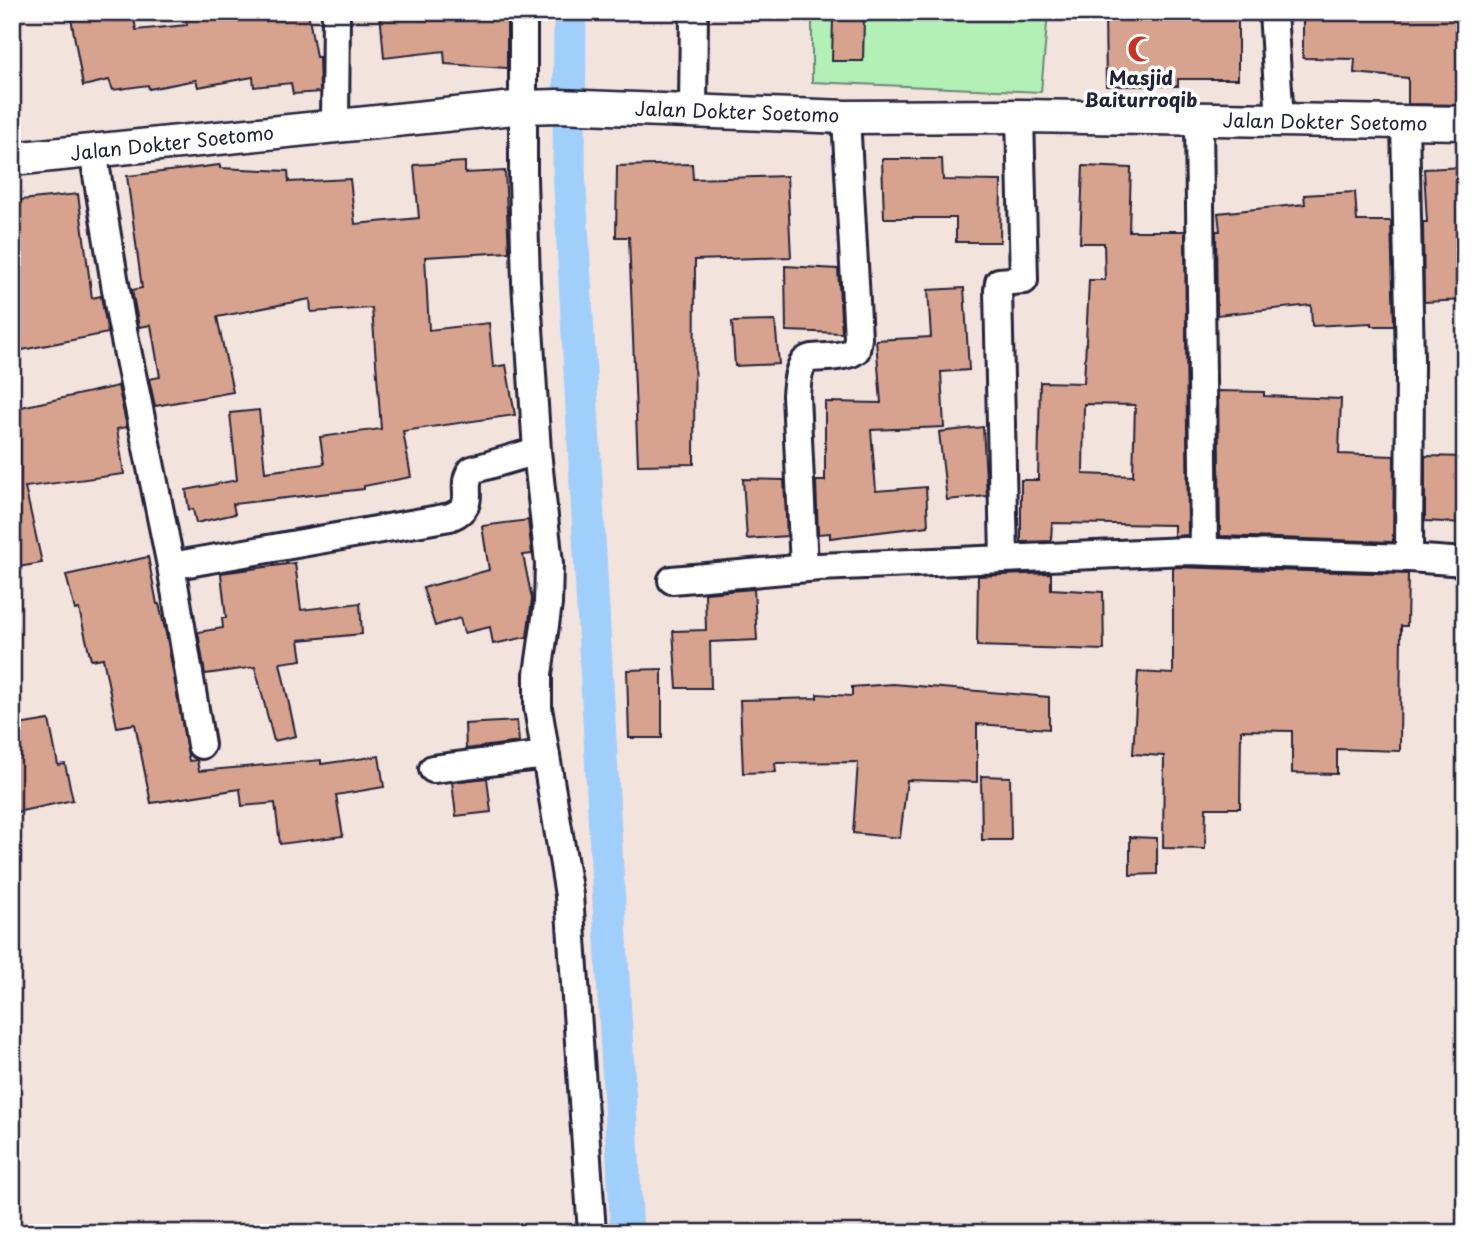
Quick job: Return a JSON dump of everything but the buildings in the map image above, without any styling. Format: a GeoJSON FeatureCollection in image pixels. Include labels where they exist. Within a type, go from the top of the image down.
{"type":"FeatureCollection","features":[{"type":"Feature","properties":{"kind":"street"},"geometry":{"type":"LineString","coordinates":[[335,126],[336,12]]}},
{"type":"Feature","properties":{"kind":"street"},"geometry":{"type":"LineString","coordinates":[[523,12],[526,282],[537,451],[549,564],[548,604],[538,674],[538,708],[569,895],[592,1233]]}},
{"type":"Feature","properties":{"kind":"street"},"geometry":{"type":"LineString","coordinates":[[693,110],[694,12]]}},
{"type":"Feature","properties":{"kind":"street"},"geometry":{"type":"LineString","coordinates":[[1273,12],[1280,121]]}},
{"type":"Feature","properties":{"kind":"street","name":"Jalan Dokter Soetomo"},"geometry":{"type":"LineString","coordinates":[[12,159],[524,107],[558,106],[846,117],[1020,116],[1465,123]]}},
{"type":"Feature","properties":{"kind":"street"},"geometry":{"type":"LineString","coordinates":[[1004,558],[998,290],[999,282],[1024,280],[1020,116]]}},
{"type":"Feature","properties":{"kind":"street"},"geometry":{"type":"LineString","coordinates":[[804,568],[797,374],[800,365],[810,359],[851,353],[856,350],[858,338],[846,117]]}},
{"type":"Feature","properties":{"kind":"street"},"geometry":{"type":"LineString","coordinates":[[1199,120],[1204,551]]}},
{"type":"Feature","properties":{"kind":"street"},"geometry":{"type":"LineString","coordinates":[[1405,122],[1410,362],[1409,558]]}},
{"type":"Feature","properties":{"kind":"street"},"geometry":{"type":"LineString","coordinates":[[93,150],[126,348],[171,566],[201,745]]}},
{"type":"Feature","properties":{"kind":"street"},"geometry":{"type":"LineString","coordinates":[[171,566],[450,517],[461,513],[466,505],[467,476],[472,470],[537,451]]}},
{"type":"Feature","properties":{"kind":"street"},"geometry":{"type":"LineString","coordinates":[[672,580],[804,568],[1204,551],[1465,562]]}},
{"type":"Feature","properties":{"kind":"street"},"geometry":{"type":"LineString","coordinates":[[433,769],[546,755]]}},
{"type":"Feature","properties":{"kind":"green space"},"geometry":{"type":"Polygon","coordinates":[[[812,12],[1048,12],[1041,92],[812,82],[812,12]]]}},
{"type":"Feature","properties":{"kind":"waterway"},"geometry":{"type":"LineString","coordinates":[[570,12],[569,170],[627,1233]]}},
{"type":"Feature","properties":{"kind":"place","name":"Masjid Baiturroqib"},"geometry":{"type":"Point","coordinates":[1141,49]}}]}
